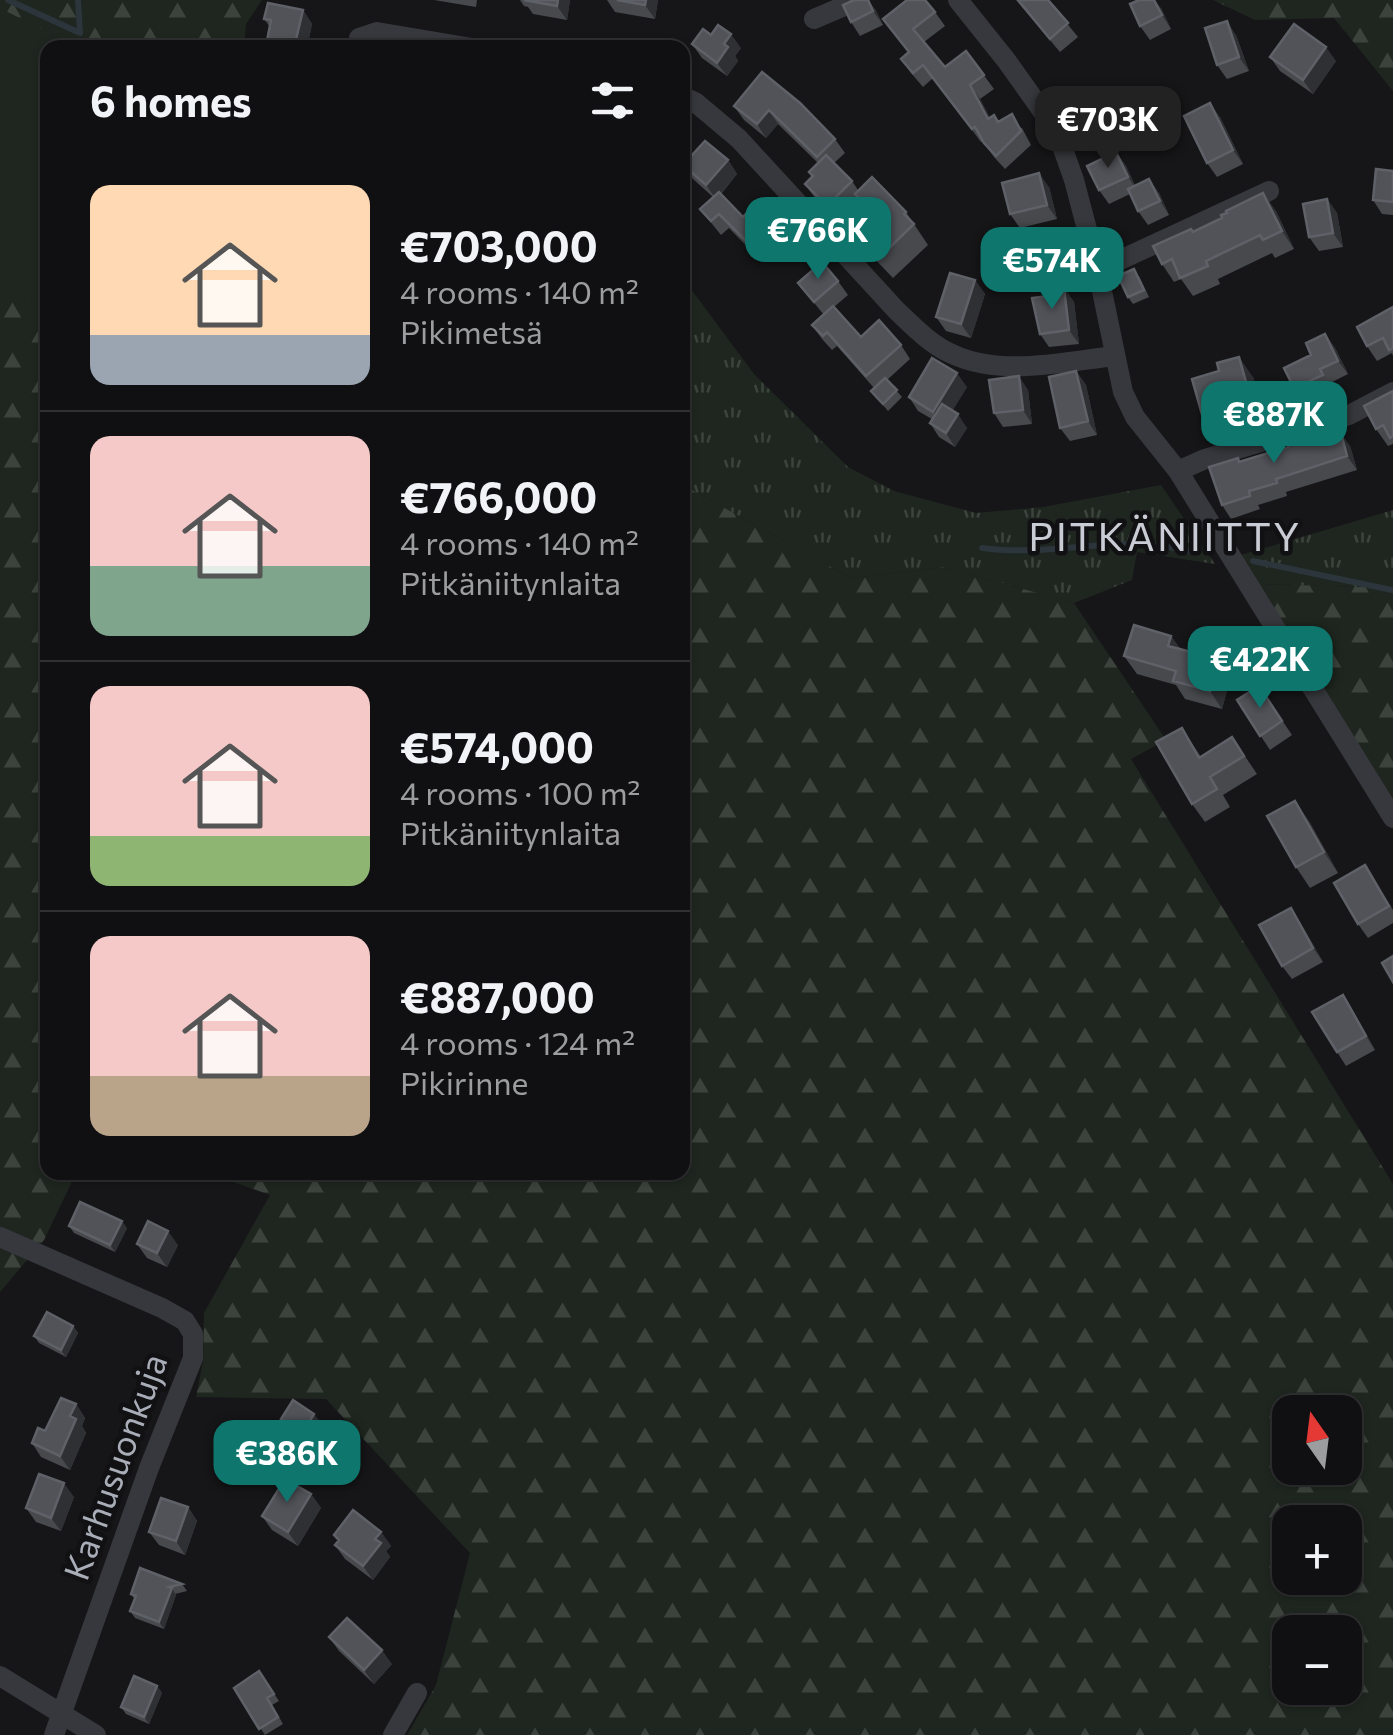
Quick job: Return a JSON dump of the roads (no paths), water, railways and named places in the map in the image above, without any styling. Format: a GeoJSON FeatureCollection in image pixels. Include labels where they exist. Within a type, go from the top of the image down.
{"type":"FeatureCollection","features":[{"type":"Feature","properties":{"kind":"street"},"geometry":{"type":"LineString","coordinates":[[814,20],[858,0]]}},
{"type":"Feature","properties":{"kind":"street"},"geometry":{"type":"LineString","coordinates":[[958,0],[1048,118],[1063,149],[1096,267],[1123,392],[1135,417],[1178,472],[1393,818]]}},
{"type":"Feature","properties":{"kind":"street"},"geometry":{"type":"LineString","coordinates":[[359,38],[377,32],[424,40]]}},
{"type":"Feature","properties":{"kind":"street"},"geometry":{"type":"LineString","coordinates":[[690,100],[739,140],[897,311],[924,336],[952,354],[987,364],[1031,366],[1114,356]]}},
{"type":"Feature","properties":{"kind":"street"},"geometry":{"type":"LineString","coordinates":[[1096,267],[1118,261],[1270,191]]}},
{"type":"Feature","properties":{"kind":"street"},"geometry":{"type":"LineString","coordinates":[[1178,472],[1349,415],[1393,392]]}},
{"type":"Feature","properties":{"kind":"street","name":"Karhusuonkuja"},"geometry":{"type":"LineString","coordinates":[[0,1237],[162,1308],[185,1322],[192,1334],[193,1358],[149,1468],[54,1735]]}},
{"type":"Feature","properties":{"kind":"street"},"geometry":{"type":"LineString","coordinates":[[0,1676],[96,1735]]}},
{"type":"Feature","properties":{"kind":"street"},"geometry":{"type":"LineString","coordinates":[[393,1735],[417,1694]]}},
{"type":"Feature","properties":{"kind":"waterway"},"geometry":{"type":"LineString","coordinates":[[8,0],[80,33],[78,0]]}},
{"type":"Feature","properties":{"kind":"waterway"},"geometry":{"type":"LineString","coordinates":[[982,548],[1020,550],[1133,544],[1196,552]]}},
{"type":"Feature","properties":{"kind":"waterway"},"geometry":{"type":"LineString","coordinates":[[1253,561],[1392,590]]}},
{"type":"Feature","properties":{"kind":"district","name":"PITKÄNIITTY"},"geometry":{"type":"Point","coordinates":[1165,537]}}]}
